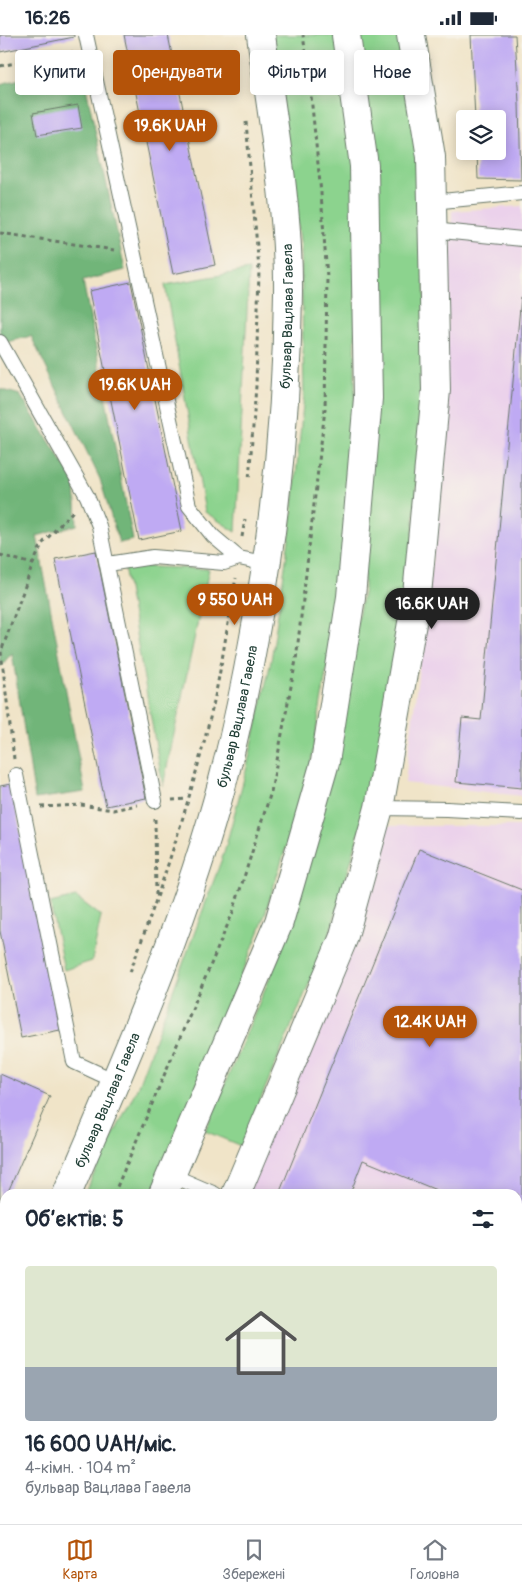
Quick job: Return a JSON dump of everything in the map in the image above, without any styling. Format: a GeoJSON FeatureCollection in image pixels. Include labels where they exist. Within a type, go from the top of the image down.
{"type":"FeatureCollection","features":[{"type":"Feature","properties":{"kind":"street","name":"бульвар Вацлава Гавела"},"geometry":{"type":"LineString","coordinates":[[69,1189],[116,1081],[174,937],[218,801],[244,694],[268,564],[284,417],[288,289],[283,199],[262,35]]}},
{"type":"Feature","properties":{"kind":"street"},"geometry":{"type":"LineString","coordinates":[[167,1184],[279,922],[325,761],[351,597],[368,398],[364,166],[346,35]]}},
{"type":"Feature","properties":{"kind":"street"},"geometry":{"type":"LineString","coordinates":[[238,1189],[343,939],[379,808],[417,595],[436,390],[431,157],[412,35]]}},
{"type":"Feature","properties":{"kind":"lane"},"geometry":{"type":"LineString","coordinates":[[87,42],[189,506],[214,536],[239,558],[268,564]]}},
{"type":"Feature","properties":{"kind":"lane"},"geometry":{"type":"LineString","coordinates":[[432,202],[522,193]]}},
{"type":"Feature","properties":{"kind":"lane"},"geometry":{"type":"LineString","coordinates":[[432,230],[522,239]]}},
{"type":"Feature","properties":{"kind":"lane"},"geometry":{"type":"LineString","coordinates":[[0,341],[87,496],[99,526],[155,801]]}},
{"type":"Feature","properties":{"kind":"lane"},"geometry":{"type":"LineString","coordinates":[[108,564],[153,557],[224,563],[239,558]]}},
{"type":"Feature","properties":{"kind":"lane"},"geometry":{"type":"LineString","coordinates":[[16,775],[74,1062],[116,1081]]}},
{"type":"Feature","properties":{"kind":"lane"},"geometry":{"type":"LineString","coordinates":[[379,808],[522,813]]}},
{"type":"Feature","properties":{"kind":"lane"},"geometry":{"type":"LineString","coordinates":[[167,1184],[191,1189]]}},
{"type":"Feature","properties":{"kind":"path"},"geometry":{"type":"LineString","coordinates":[[0,67],[87,42]]}},
{"type":"Feature","properties":{"kind":"path"},"geometry":{"type":"LineString","coordinates":[[0,233],[132,253]]}},
{"type":"Feature","properties":{"kind":"path"},"geometry":{"type":"LineString","coordinates":[[16,775],[1,653],[42,544],[87,496]]}},
{"type":"Feature","properties":{"kind":"path"},"geometry":{"type":"LineString","coordinates":[[0,555],[33,564]]}},
{"type":"Feature","properties":{"kind":"path"},"geometry":{"type":"LineString","coordinates":[[23,808],[81,805],[113,810],[155,801],[188,799]]}},
{"type":"Feature","properties":{"kind":"path"},"geometry":{"type":"LineString","coordinates":[[155,801],[156,902]]}},
{"type":"Feature","properties":{"kind":"shaded area"},"geometry":{"type":"Polygon","coordinates":[[[522,206],[522,796],[405,783],[438,512],[452,211],[522,206]]]}},
{"type":"Feature","properties":{"kind":"shaded area"},"geometry":{"type":"Polygon","coordinates":[[[386,826],[522,826],[522,1189],[246,1189],[386,826]]]}},
{"type":"Feature","properties":{"kind":"green space"},"geometry":{"type":"Polygon","coordinates":[[[273,35],[337,35],[339,50],[275,50],[273,35]]]}},
{"type":"Feature","properties":{"kind":"green space"},"geometry":{"type":"Polygon","coordinates":[[[359,35],[405,35],[407,50],[359,50],[359,35]]]}},
{"type":"Feature","properties":{"kind":"green space"},"geometry":{"type":"Polygon","coordinates":[[[15,80],[15,95],[88,95],[125,270],[83,281],[133,540],[119,543],[100,479],[31,336],[0,344],[0,84],[15,80]]]}},
{"type":"Feature","properties":{"kind":"green space"},"geometry":{"type":"Polygon","coordinates":[[[344,86],[356,174],[355,399],[340,589],[309,774],[261,927],[155,1189],[86,1189],[137,1088],[224,853],[247,767],[271,661],[291,526],[304,395],[301,248],[281,95],[344,95],[344,86]]]}},
{"type":"Feature","properties":{"kind":"green space"},"geometry":{"type":"Polygon","coordinates":[[[360,95],[414,95],[424,157],[425,388],[408,593],[373,786],[329,936],[241,1146],[205,1131],[292,925],[364,589],[360,95]]]}},
{"type":"Feature","properties":{"kind":"green space"},"geometry":{"type":"Polygon","coordinates":[[[249,270],[236,532],[205,512],[165,285],[249,270]]]}},
{"type":"Feature","properties":{"kind":"green space"},"geometry":{"type":"Polygon","coordinates":[[[0,389],[20,395],[75,482],[77,525],[37,536],[85,792],[35,799],[12,653],[0,667],[0,389]]]}},
{"type":"Feature","properties":{"kind":"green space"},"geometry":{"type":"Polygon","coordinates":[[[124,566],[209,569],[163,786],[124,566]]]}},
{"type":"Feature","properties":{"kind":"green space"},"geometry":{"type":"Polygon","coordinates":[[[76,897],[101,916],[92,961],[64,970],[50,903],[76,897]]]}},
{"type":"Feature","properties":{"kind":"building"},"geometry":{"type":"Polygon","coordinates":[[[0,35],[74,35],[74,37],[0,52],[0,35]]]}},
{"type":"Feature","properties":{"kind":"building"},"geometry":{"type":"Polygon","coordinates":[[[124,35],[168,35],[171,50],[127,50],[124,35]]]}},
{"type":"Feature","properties":{"kind":"building"},"geometry":{"type":"Polygon","coordinates":[[[471,35],[515,35],[521,180],[478,179],[477,160],[506,160],[506,110],[475,110],[471,35]]]}},
{"type":"Feature","properties":{"kind":"building"},"geometry":{"type":"Polygon","coordinates":[[[136,95],[180,95],[215,265],[173,274],[136,95]]]}},
{"type":"Feature","properties":{"kind":"building"},"geometry":{"type":"Polygon","coordinates":[[[78,105],[82,128],[37,135],[33,113],[78,105]]]}},
{"type":"Feature","properties":{"kind":"building"},"geometry":{"type":"Polygon","coordinates":[[[131,282],[182,531],[139,540],[89,291],[131,282]]]}},
{"type":"Feature","properties":{"kind":"building"},"geometry":{"type":"Polygon","coordinates":[[[521,297],[522,788],[456,782],[462,718],[481,720],[521,297]]]}},
{"type":"Feature","properties":{"kind":"building"},"geometry":{"type":"Polygon","coordinates":[[[96,551],[146,798],[106,806],[55,559],[96,551]]]}},
{"type":"Feature","properties":{"kind":"building"},"geometry":{"type":"Polygon","coordinates":[[[11,784],[60,1030],[21,1038],[0,931],[0,786],[11,784]]]}},
{"type":"Feature","properties":{"kind":"building"},"geometry":{"type":"Polygon","coordinates":[[[419,849],[522,890],[522,1189],[434,1189],[363,1160],[352,1189],[281,1189],[419,849]]]}},
{"type":"Feature","properties":{"kind":"building"},"geometry":{"type":"Polygon","coordinates":[[[0,1074],[50,1096],[9,1189],[0,1189],[0,1074]]]}}]}
